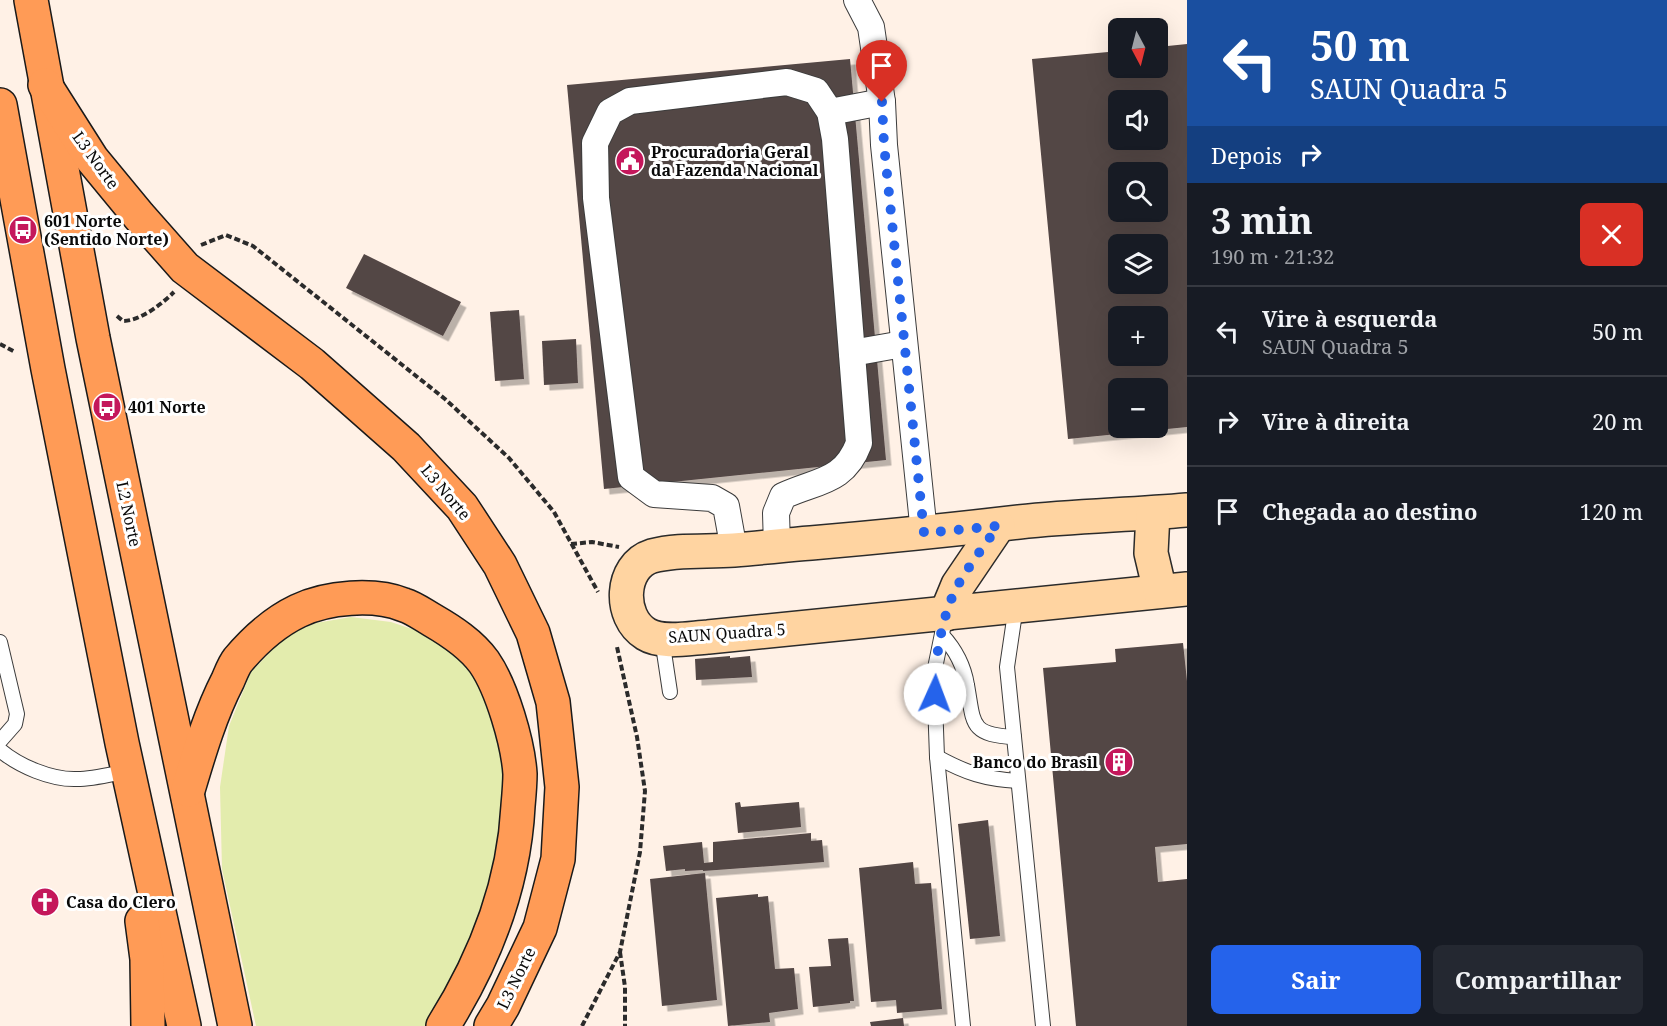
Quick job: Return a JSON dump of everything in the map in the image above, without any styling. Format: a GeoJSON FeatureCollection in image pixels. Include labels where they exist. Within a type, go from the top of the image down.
{"type":"FeatureCollection","features":[{"type":"Feature","properties":{"kind":"main road","name":"L2 Norte"},"geometry":{"type":"LineString","coordinates":[[31,0],[93,338],[235,1026]]}},
{"type":"Feature","properties":{"kind":"main road","name":"L3 Norte"},"geometry":{"type":"LineString","coordinates":[[45,85],[92,159],[185,268],[329,379],[406,447],[462,507],[500,565],[533,633],[553,702],[562,787],[558,859],[540,928],[491,1026]]}},
{"type":"Feature","properties":{"kind":"main road"},"geometry":{"type":"LineString","coordinates":[[0,105],[123,758],[184,1026]]}},
{"type":"Feature","properties":{"kind":"main road"},"geometry":{"type":"LineString","coordinates":[[186,795],[204,738],[222,691],[237,661],[267,631],[299,611],[336,600],[367,597],[404,605],[456,634],[484,662],[499,689],[510,726],[520,774],[517,833],[504,895],[486,945],[443,1026]]}},
{"type":"Feature","properties":{"kind":"main road"},"geometry":{"type":"LineString","coordinates":[[123,758],[147,959],[148,1026]]}},
{"type":"Feature","properties":{"kind":"street"},"geometry":{"type":"LineString","coordinates":[[857,0],[871,27],[882,102],[903,344],[924,533]]}},
{"type":"Feature","properties":{"kind":"street"},"geometry":{"type":"LineString","coordinates":[[734,550],[726,506],[712,498],[654,494],[631,477],[596,198],[595,143],[610,112],[630,101],[787,82],[816,91],[830,112],[835,139],[859,443],[854,456],[845,468],[825,482],[798,489],[783,496],[776,513],[777,546]]}},
{"type":"Feature","properties":{"kind":"street"},"geometry":{"type":"LineString","coordinates":[[830,112],[882,102]]}},
{"type":"Feature","properties":{"kind":"street"},"geometry":{"type":"LineString","coordinates":[[852,353],[903,344]]}},
{"type":"Feature","properties":{"kind":"street"},"geometry":{"type":"LineString","coordinates":[[651,556],[1187,510]]}},
{"type":"Feature","properties":{"kind":"street"},"geometry":{"type":"LineString","coordinates":[[1153,513],[1151,553],[1173,590]]}},
{"type":"Feature","properties":{"kind":"street"},"geometry":{"type":"LineString","coordinates":[[944,624],[958,585],[998,526]]}},
{"type":"Feature","properties":{"kind":"street","name":"SAUN Quadra 5"},"geometry":{"type":"LineString","coordinates":[[651,556],[634,568],[625,591],[633,620],[647,634],[662,639],[944,624],[1016,606],[1173,590]]}},
{"type":"Feature","properties":{"kind":"lane"},"geometry":{"type":"LineString","coordinates":[[1016,606],[1007,667],[1043,1026]]}},
{"type":"Feature","properties":{"kind":"lane"},"geometry":{"type":"LineString","coordinates":[[944,624],[961,664],[967,684],[970,711],[975,723],[992,736],[1014,736]]}},
{"type":"Feature","properties":{"kind":"lane"},"geometry":{"type":"LineString","coordinates":[[944,624],[934,673],[937,758],[963,1026]]}},
{"type":"Feature","properties":{"kind":"lane"},"geometry":{"type":"LineString","coordinates":[[662,639],[670,692]]}},
{"type":"Feature","properties":{"kind":"lane"},"geometry":{"type":"LineString","coordinates":[[0,642],[17,714],[15,724],[0,741]]}},
{"type":"Feature","properties":{"kind":"lane"},"geometry":{"type":"LineString","coordinates":[[0,750],[10,759],[26,767],[78,779],[123,758]]}},
{"type":"Feature","properties":{"kind":"lane"},"geometry":{"type":"LineString","coordinates":[[937,758],[973,775],[993,780],[1018,781]]}},
{"type":"Feature","properties":{"kind":"path"},"geometry":{"type":"LineString","coordinates":[[571,544],[592,542],[622,547],[651,556]]}},
{"type":"Feature","properties":{"kind":"path"},"geometry":{"type":"LineString","coordinates":[[620,952],[625,987],[625,1026]]}},
{"type":"Feature","properties":{"kind":"green space"},"geometry":{"type":"Polygon","coordinates":[[[351,617],[391,622],[433,638],[455,654],[476,674],[508,759],[509,844],[438,1026],[256,1026],[222,869],[220,787],[229,726],[251,672],[276,646],[294,632],[316,623],[351,617]]]}},
{"type":"Feature","properties":{"kind":"building"},"geometry":{"type":"Polygon","coordinates":[[[1187,44],[1187,427],[1168,429],[1168,378],[1108,378],[1108,435],[1068,439],[1032,59],[1108,52],[1108,78],[1168,78],[1168,46],[1187,44]]]}},
{"type":"Feature","properties":{"kind":"building"},"geometry":{"type":"Polygon","coordinates":[[[850,59],[886,460],[604,489],[567,85],[850,59]]]}},
{"type":"Feature","properties":{"kind":"building"},"geometry":{"type":"Polygon","coordinates":[[[364,254],[461,302],[443,336],[346,288],[364,254]]]}},
{"type":"Feature","properties":{"kind":"building"},"geometry":{"type":"Polygon","coordinates":[[[519,310],[524,379],[495,381],[490,312],[519,310]]]}},
{"type":"Feature","properties":{"kind":"building"},"geometry":{"type":"Polygon","coordinates":[[[576,339],[578,383],[544,385],[542,341],[576,339]]]}},
{"type":"Feature","properties":{"kind":"building","name":"Banco do Brasil"},"geometry":{"type":"Polygon","coordinates":[[[1183,643],[1187,681],[1187,844],[1155,847],[1158,882],[1187,879],[1187,1026],[1076,1026],[1043,668],[1116,662],[1115,649],[1183,643]]]}},
{"type":"Feature","properties":{"kind":"building"},"geometry":{"type":"Polygon","coordinates":[[[730,656],[730,658],[750,656],[752,677],[696,680],[695,659],[730,656]]]}},
{"type":"Feature","properties":{"kind":"building"},"geometry":{"type":"Polygon","coordinates":[[[740,802],[741,807],[799,802],[801,827],[738,833],[735,803],[740,802]]]}},
{"type":"Feature","properties":{"kind":"building"},"geometry":{"type":"Polygon","coordinates":[[[988,820],[1000,936],[970,939],[958,824],[988,820]]]}},
{"type":"Feature","properties":{"kind":"building"},"geometry":{"type":"Polygon","coordinates":[[[811,833],[811,841],[822,840],[824,862],[703,871],[685,871],[685,869],[666,871],[663,846],[702,842],[704,863],[713,862],[713,842],[811,833]]]}},
{"type":"Feature","properties":{"kind":"building"},"geometry":{"type":"Polygon","coordinates":[[[913,862],[915,884],[931,883],[942,1009],[897,1013],[896,1000],[871,1002],[859,868],[913,862]]]}},
{"type":"Feature","properties":{"kind":"building"},"geometry":{"type":"Polygon","coordinates":[[[705,873],[717,1000],[662,1006],[650,879],[705,873]]]}},
{"type":"Feature","properties":{"kind":"building"},"geometry":{"type":"Polygon","coordinates":[[[758,894],[758,897],[768,896],[775,969],[794,968],[798,1009],[769,1013],[770,1022],[728,1026],[716,898],[758,894]]]}},
{"type":"Feature","properties":{"kind":"building"},"geometry":{"type":"Polygon","coordinates":[[[848,938],[854,1001],[813,1007],[809,967],[831,966],[828,939],[848,938]]]}},
{"type":"Feature","properties":{"kind":"building"},"geometry":{"type":"Polygon","coordinates":[[[903,1018],[904,1026],[871,1026],[870,1022],[903,1018]]]}},
{"type":"Feature","properties":{"kind":"place","name":"Procuradoria Geral da Fazenda Nacional"},"geometry":{"type":"Point","coordinates":[630,161]}},
{"type":"Feature","properties":{"kind":"place","name":"601 Norte (Sentido Norte)"},"geometry":{"type":"Point","coordinates":[23,230]}},
{"type":"Feature","properties":{"kind":"place","name":"401 Norte"},"geometry":{"type":"Point","coordinates":[107,407]}},
{"type":"Feature","properties":{"kind":"place","name":"Banco do Brasil"},"geometry":{"type":"Point","coordinates":[1119,762]}},
{"type":"Feature","properties":{"kind":"place","name":"Casa do Clero"},"geometry":{"type":"Point","coordinates":[45,902]}},
{"type":"Feature","properties":{"kind":"route"},"geometry":{"type":"LineString","coordinates":[[882,102],[903,344],[924,533],[998,526],[958,585],[946,614],[934,673],[935,694]]}}]}
